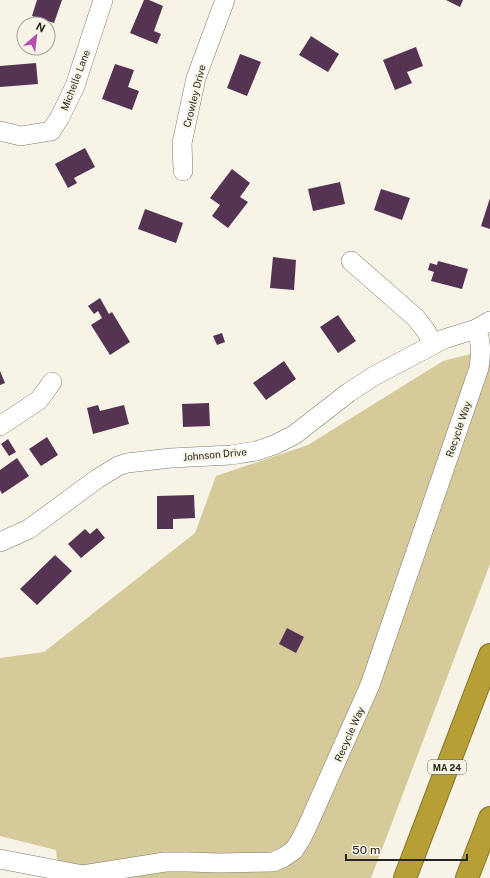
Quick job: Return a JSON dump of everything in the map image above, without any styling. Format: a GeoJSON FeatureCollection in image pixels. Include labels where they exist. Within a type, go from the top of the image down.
{"type":"FeatureCollection","features":[{"type":"Feature","properties":{"kind":"highway","name":"MA 24"},"geometry":{"type":"LineString","coordinates":[[405,878],[490,655]]}},
{"type":"Feature","properties":{"kind":"highway"},"geometry":{"type":"LineString","coordinates":[[467,878],[490,818]]}},
{"type":"Feature","properties":{"kind":"street","name":"Michelle Lane"},"geometry":{"type":"LineString","coordinates":[[0,131],[21,136],[51,131],[60,118],[75,86],[103,0]]}},
{"type":"Feature","properties":{"kind":"street","name":"Crowley Drive"},"geometry":{"type":"LineString","coordinates":[[183,171],[182,143],[196,78],[225,0]]}},
{"type":"Feature","properties":{"kind":"street"},"geometry":{"type":"LineString","coordinates":[[351,261],[416,318],[426,331],[433,344]]}},
{"type":"Feature","properties":{"kind":"street","name":"Johnson Drive"},"geometry":{"type":"LineString","coordinates":[[0,542],[29,529],[97,479],[118,466],[127,463],[171,458],[231,455],[256,451],[274,445],[294,435],[361,384],[374,376],[433,344],[483,325]]}},
{"type":"Feature","properties":{"kind":"street","name":"Recycle Way"},"geometry":{"type":"LineString","coordinates":[[0,859],[83,877],[165,862],[219,863],[270,870],[294,850],[301,839],[332,772],[370,685],[479,368],[482,350],[479,335],[483,325]]}},
{"type":"Feature","properties":{"kind":"street"},"geometry":{"type":"LineString","coordinates":[[0,426],[39,400],[52,382]]}},
{"type":"Feature","properties":{"kind":"shaded area"},"geometry":{"type":"Polygon","coordinates":[[[490,349],[490,564],[371,878],[59,878],[56,850],[0,836],[0,658],[44,652],[195,533],[216,476],[308,445],[443,361],[490,349]]]}},
{"type":"Feature","properties":{"kind":"building"},"geometry":{"type":"Polygon","coordinates":[[[37,0],[62,0],[56,17],[56,16],[32,16],[37,0]]]}},
{"type":"Feature","properties":{"kind":"building"},"geometry":{"type":"Polygon","coordinates":[[[144,0],[149,0],[163,6],[154,31],[161,34],[157,44],[130,33],[144,0]]]}},
{"type":"Feature","properties":{"kind":"building"},"geometry":{"type":"Polygon","coordinates":[[[446,0],[463,0],[460,7],[446,0]]]}},
{"type":"Feature","properties":{"kind":"building"},"geometry":{"type":"Polygon","coordinates":[[[311,36],[339,54],[328,72],[299,55],[311,36]]]}},
{"type":"Feature","properties":{"kind":"building"},"geometry":{"type":"Polygon","coordinates":[[[416,47],[423,66],[407,72],[412,83],[395,90],[383,60],[416,47]]]}},
{"type":"Feature","properties":{"kind":"building"},"geometry":{"type":"Polygon","coordinates":[[[240,54],[261,62],[247,96],[227,88],[240,54]]]}},
{"type":"Feature","properties":{"kind":"building"},"geometry":{"type":"Polygon","coordinates":[[[36,63],[38,84],[0,87],[0,66],[36,63]]]}},
{"type":"Feature","properties":{"kind":"building"},"geometry":{"type":"Polygon","coordinates":[[[115,64],[134,70],[128,87],[139,91],[132,110],[102,99],[115,64]]]}},
{"type":"Feature","properties":{"kind":"building"},"geometry":{"type":"Polygon","coordinates":[[[85,148],[95,167],[74,178],[77,183],[68,188],[55,164],[85,148]]]}},
{"type":"Feature","properties":{"kind":"building"},"geometry":{"type":"Polygon","coordinates":[[[232,169],[250,183],[240,197],[248,202],[228,228],[212,216],[220,205],[210,198],[232,169]]]}},
{"type":"Feature","properties":{"kind":"building"},"geometry":{"type":"Polygon","coordinates":[[[340,182],[345,204],[313,211],[308,189],[340,182]]]}},
{"type":"Feature","properties":{"kind":"building"},"geometry":{"type":"Polygon","coordinates":[[[381,189],[410,198],[402,220],[374,210],[381,189]]]}},
{"type":"Feature","properties":{"kind":"building"},"geometry":{"type":"Polygon","coordinates":[[[490,198],[490,229],[481,226],[490,198]]]}},
{"type":"Feature","properties":{"kind":"building"},"geometry":{"type":"Polygon","coordinates":[[[145,209],[183,223],[176,243],[138,229],[145,209]]]}},
{"type":"Feature","properties":{"kind":"building"},"geometry":{"type":"Polygon","coordinates":[[[273,257],[296,260],[294,290],[270,288],[273,257]]]}},
{"type":"Feature","properties":{"kind":"building"},"geometry":{"type":"Polygon","coordinates":[[[438,261],[468,269],[462,289],[431,281],[434,272],[428,270],[430,263],[437,265],[438,261]]]}},
{"type":"Feature","properties":{"kind":"building"},"geometry":{"type":"Polygon","coordinates":[[[100,298],[109,314],[112,312],[130,342],[110,355],[91,325],[102,318],[98,311],[94,314],[88,306],[100,298]]]}},
{"type":"Feature","properties":{"kind":"building"},"geometry":{"type":"Polygon","coordinates":[[[338,315],[356,341],[338,353],[320,327],[338,315]]]}},
{"type":"Feature","properties":{"kind":"building"},"geometry":{"type":"Polygon","coordinates":[[[222,333],[225,342],[217,345],[213,336],[222,333]]]}},
{"type":"Feature","properties":{"kind":"building"},"geometry":{"type":"Polygon","coordinates":[[[284,361],[296,379],[266,400],[253,383],[284,361]]]}},
{"type":"Feature","properties":{"kind":"building"},"geometry":{"type":"Polygon","coordinates":[[[0,371],[5,383],[0,385],[0,371]]]}},
{"type":"Feature","properties":{"kind":"building"},"geometry":{"type":"Polygon","coordinates":[[[209,403],[210,426],[183,427],[182,404],[209,403]]]}},
{"type":"Feature","properties":{"kind":"building"},"geometry":{"type":"Polygon","coordinates":[[[98,405],[100,411],[124,405],[129,424],[93,434],[87,408],[98,405]]]}},
{"type":"Feature","properties":{"kind":"building"},"geometry":{"type":"Polygon","coordinates":[[[47,437],[58,455],[41,466],[29,449],[47,437]]]}},
{"type":"Feature","properties":{"kind":"building"},"geometry":{"type":"Polygon","coordinates":[[[8,439],[16,452],[9,456],[1,444],[8,439]]]}},
{"type":"Feature","properties":{"kind":"building"},"geometry":{"type":"Polygon","coordinates":[[[17,458],[29,476],[2,494],[0,490],[0,470],[17,458]]]}},
{"type":"Feature","properties":{"kind":"building"},"geometry":{"type":"Polygon","coordinates":[[[194,495],[195,518],[173,519],[173,529],[157,529],[157,496],[194,495]]]}},
{"type":"Feature","properties":{"kind":"building"},"geometry":{"type":"Polygon","coordinates":[[[97,528],[105,538],[81,558],[68,544],[85,529],[90,534],[97,528]]]}},
{"type":"Feature","properties":{"kind":"building"},"geometry":{"type":"Polygon","coordinates":[[[55,555],[72,571],[37,605],[20,589],[55,555]]]}},
{"type":"Feature","properties":{"kind":"building"},"geometry":{"type":"Polygon","coordinates":[[[287,628],[304,637],[296,653],[279,644],[287,628]]]}}]}
